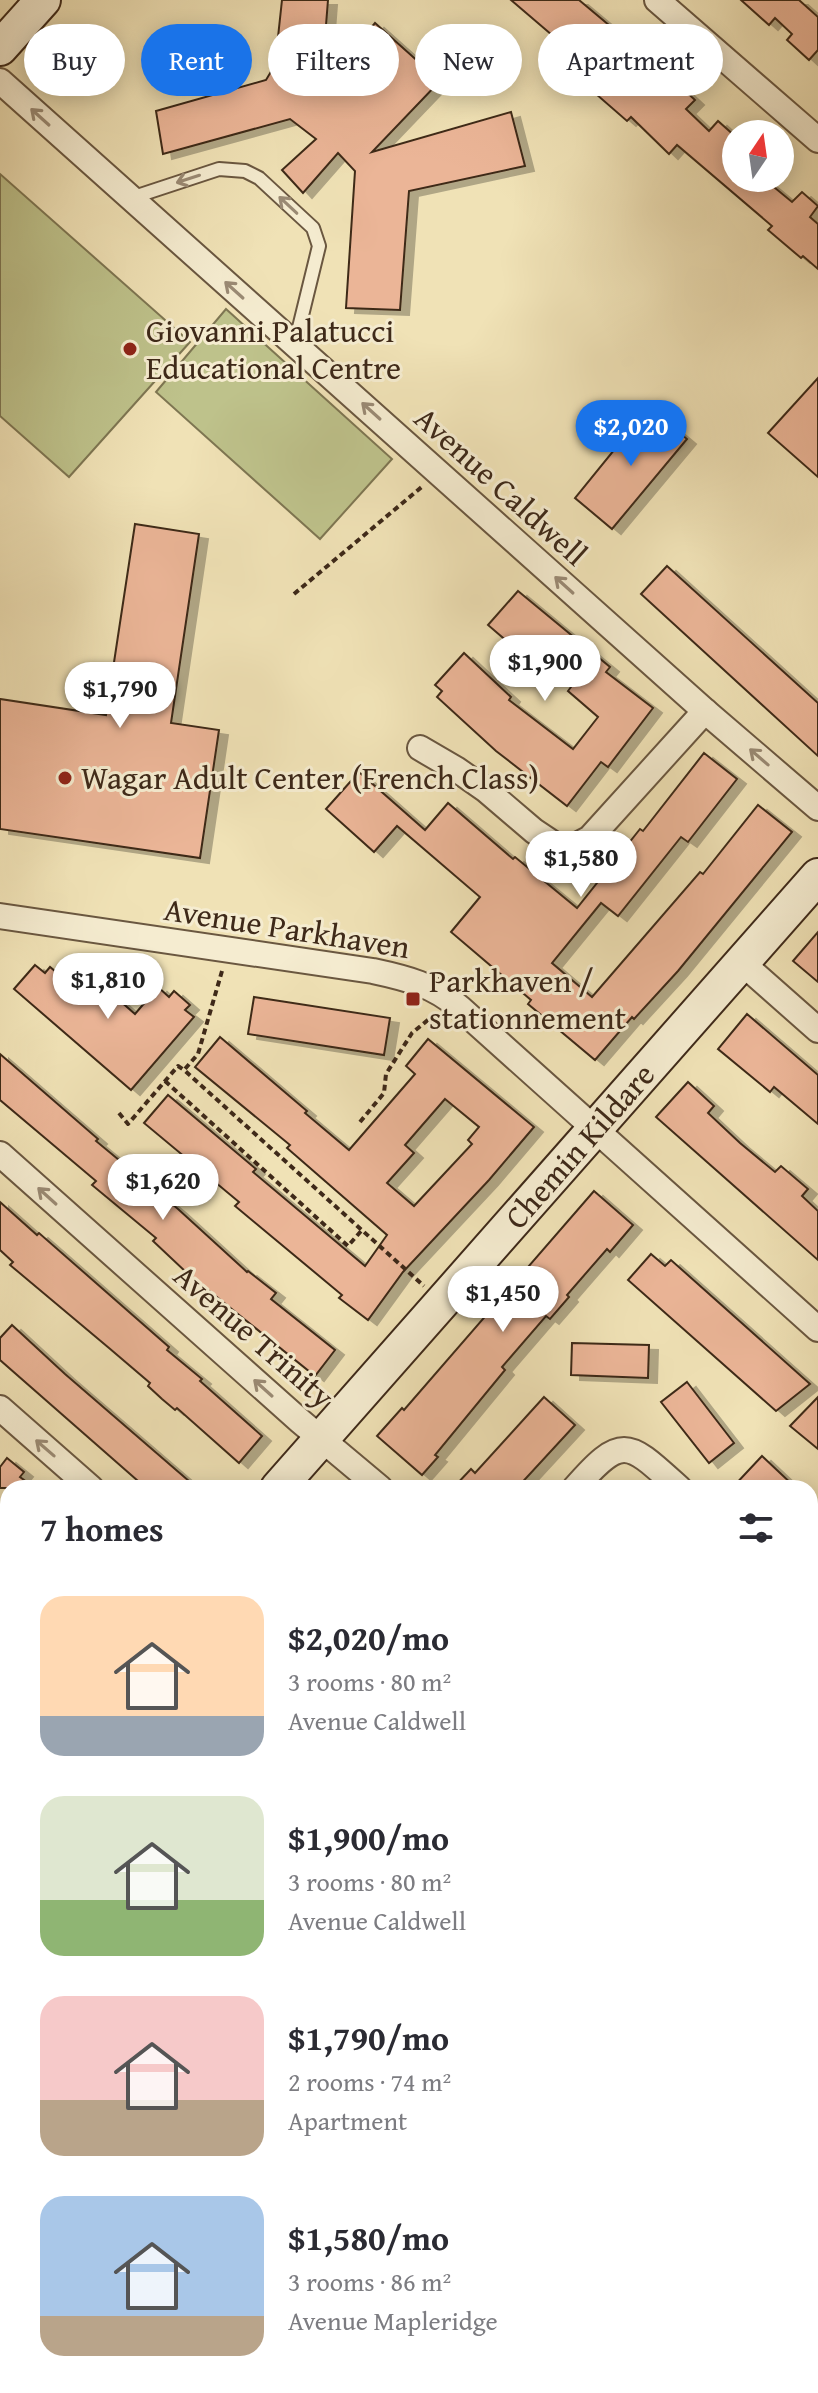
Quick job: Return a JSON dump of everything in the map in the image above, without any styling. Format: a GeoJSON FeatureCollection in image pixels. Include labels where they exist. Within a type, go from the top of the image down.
{"type":"FeatureCollection","features":[{"type":"Feature","properties":{"kind":"street"},"geometry":{"type":"LineString","coordinates":[[0,48],[43,0]]}},
{"type":"Feature","properties":{"kind":"street"},"geometry":{"type":"LineString","coordinates":[[657,0],[818,140]]}},
{"type":"Feature","properties":{"kind":"street","name":"Avenue Caldwell"},"geometry":{"type":"LineString","coordinates":[[0,81],[705,711],[818,808]]}},
{"type":"Feature","properties":{"kind":"street"},"geometry":{"type":"LineString","coordinates":[[420,748],[486,790],[555,845],[573,847],[590,838],[705,711]]}},
{"type":"Feature","properties":{"kind":"street","name":"Chemin Kildare"},"geometry":{"type":"LineString","coordinates":[[285,1480],[818,876]]}},
{"type":"Feature","properties":{"kind":"street","name":"Avenue Parkhaven"},"geometry":{"type":"LineString","coordinates":[[0,916],[373,971],[420,983],[452,1001],[818,1329]]}},
{"type":"Feature","properties":{"kind":"street"},"geometry":{"type":"LineString","coordinates":[[741,962],[818,1030]]}},
{"type":"Feature","properties":{"kind":"street","name":"Avenue Trinity"},"geometry":{"type":"LineString","coordinates":[[0,1154],[371,1480]]}},
{"type":"Feature","properties":{"kind":"street"},"geometry":{"type":"LineString","coordinates":[[0,1408],[82,1480]]}},
{"type":"Feature","properties":{"kind":"street"},"geometry":{"type":"LineString","coordinates":[[582,1480],[606,1454],[620,1450],[644,1457],[670,1480]]}},
{"type":"Feature","properties":{"kind":"lane"},"geometry":{"type":"LineString","coordinates":[[131,198],[219,169],[245,171],[259,178],[313,228],[319,246],[295,344]]}},
{"type":"Feature","properties":{"kind":"path"},"geometry":{"type":"LineString","coordinates":[[294,594],[427,483]]}},
{"type":"Feature","properties":{"kind":"path"},"geometry":{"type":"LineString","coordinates":[[184,1070],[198,1054],[217,999],[222,971]]}},
{"type":"Feature","properties":{"kind":"path"},"geometry":{"type":"LineString","coordinates":[[360,1122],[384,1093],[386,1074],[412,1033],[452,1001]]}},
{"type":"Feature","properties":{"kind":"path"},"geometry":{"type":"LineString","coordinates":[[119,1113],[128,1124],[178,1066],[426,1287]]}},
{"type":"Feature","properties":{"kind":"path"},"geometry":{"type":"LineString","coordinates":[[165,1081],[348,1246],[362,1230]]}},
{"type":"Feature","properties":{"kind":"green space"},"geometry":{"type":"Polygon","coordinates":[[[0,174],[190,342],[69,477],[0,416],[0,174]]]}},
{"type":"Feature","properties":{"kind":"green space"},"geometry":{"type":"Polygon","coordinates":[[[226,309],[392,459],[320,539],[156,392],[226,309]]]}},
{"type":"Feature","properties":{"kind":"building"},"geometry":{"type":"Polygon","coordinates":[[[282,0],[328,0],[326,24],[279,24],[282,0]]]}},
{"type":"Feature","properties":{"kind":"building"},"geometry":{"type":"Polygon","coordinates":[[[511,0],[579,0],[608,24],[539,24],[511,0]]]}},
{"type":"Feature","properties":{"kind":"building"},"geometry":{"type":"Polygon","coordinates":[[[741,0],[799,0],[818,17],[818,50],[809,60],[787,40],[792,34],[775,18],[769,25],[741,0]]]}},
{"type":"Feature","properties":{"kind":"building"},"geometry":{"type":"Polygon","coordinates":[[[399,44],[415,59],[415,96],[426,96],[372,152],[511,112],[525,166],[409,191],[400,310],[346,308],[355,171],[338,153],[303,193],[282,170],[316,139],[290,119],[163,154],[156,111],[209,96],[252,96],[252,84],[268,77],[268,96],[399,96],[399,44]]]}},
{"type":"Feature","properties":{"kind":"building"},"geometry":{"type":"Polygon","coordinates":[[[598,96],[691,96],[695,100],[686,109],[709,131],[718,121],[722,125],[722,183],[677,145],[669,154],[631,117],[627,121],[598,96]]]}},
{"type":"Feature","properties":{"kind":"building"},"geometry":{"type":"Polygon","coordinates":[[[732,192],[780,192],[792,202],[802,192],[818,206],[810,217],[818,224],[818,269],[768,230],[772,226],[732,192]]]}},
{"type":"Feature","properties":{"kind":"building"},"geometry":{"type":"Polygon","coordinates":[[[818,378],[818,477],[768,433],[818,378]]]}},
{"type":"Feature","properties":{"kind":"building"},"geometry":{"type":"Polygon","coordinates":[[[649,407],[687,439],[612,529],[575,498],[649,407]]]}},
{"type":"Feature","properties":{"kind":"building"},"geometry":{"type":"Polygon","coordinates":[[[135,524],[199,534],[171,723],[219,730],[200,858],[0,829],[0,699],[106,715],[135,524]]]}},
{"type":"Feature","properties":{"kind":"building"},"geometry":{"type":"Polygon","coordinates":[[[667,566],[818,703],[818,756],[641,594],[667,566]]]}},
{"type":"Feature","properties":{"kind":"building"},"geometry":{"type":"Polygon","coordinates":[[[518,591],[610,667],[606,672],[653,708],[608,767],[601,762],[567,806],[496,751],[437,697],[442,691],[435,685],[464,653],[511,697],[509,700],[573,749],[598,717],[568,691],[571,687],[542,661],[537,667],[488,625],[518,591]]]}},
{"type":"Feature","properties":{"kind":"building"},"geometry":{"type":"Polygon","coordinates":[[[704,753],[737,779],[688,842],[681,837],[618,916],[601,903],[552,963],[592,997],[700,872],[703,874],[758,805],[792,832],[678,971],[595,1060],[528,1004],[531,1000],[451,932],[480,897],[397,826],[374,852],[326,809],[359,772],[425,830],[448,803],[577,908],[704,753]]]}},
{"type":"Feature","properties":{"kind":"building"},"geometry":{"type":"Polygon","coordinates":[[[818,932],[818,982],[793,961],[818,932]]]}},
{"type":"Feature","properties":{"kind":"building"},"geometry":{"type":"Polygon","coordinates":[[[35,965],[45,973],[50,967],[61,976],[66,970],[78,980],[86,971],[135,1014],[158,987],[169,997],[174,991],[190,1005],[185,1010],[194,1017],[131,1090],[14,989],[35,965]]]}},
{"type":"Feature","properties":{"kind":"building"},"geometry":{"type":"Polygon","coordinates":[[[254,997],[390,1018],[384,1055],[248,1034],[254,997]]]}},
{"type":"Feature","properties":{"kind":"building"},"geometry":{"type":"Polygon","coordinates":[[[747,1014],[818,1075],[818,1124],[774,1087],[770,1092],[718,1049],[747,1014]]]}},
{"type":"Feature","properties":{"kind":"building"},"geometry":{"type":"Polygon","coordinates":[[[220,1037],[349,1150],[415,1074],[406,1066],[428,1039],[534,1127],[403,1272],[368,1320],[235,1206],[239,1202],[144,1123],[168,1095],[256,1169],[253,1172],[365,1266],[387,1235],[287,1148],[290,1145],[195,1067],[220,1037]],[[445,1099],[405,1145],[414,1153],[387,1183],[414,1206],[472,1144],[468,1140],[479,1127],[445,1099]]]}},
{"type":"Feature","properties":{"kind":"building"},"geometry":{"type":"Polygon","coordinates":[[[0,1054],[247,1272],[276,1293],[271,1299],[335,1350],[315,1376],[187,1273],[153,1241],[156,1238],[92,1185],[96,1181],[0,1100],[0,1054]]]}},
{"type":"Feature","properties":{"kind":"building"},"geometry":{"type":"Polygon","coordinates":[[[688,1082],[714,1106],[708,1113],[740,1143],[775,1172],[781,1166],[808,1189],[802,1196],[818,1211],[818,1260],[656,1117],[688,1082]]]}},
{"type":"Feature","properties":{"kind":"building"},"geometry":{"type":"Polygon","coordinates":[[[594,1191],[633,1225],[610,1252],[607,1249],[550,1319],[546,1316],[502,1367],[505,1370],[422,1475],[377,1436],[402,1408],[404,1410],[594,1191]]]}},
{"type":"Feature","properties":{"kind":"building"},"geometry":{"type":"Polygon","coordinates":[[[0,1202],[169,1347],[167,1350],[262,1436],[239,1463],[10,1265],[13,1262],[0,1250],[0,1202]]]}},
{"type":"Feature","properties":{"kind":"building"},"geometry":{"type":"Polygon","coordinates":[[[651,1254],[665,1266],[671,1260],[810,1384],[776,1411],[628,1280],[651,1254]]]}},
{"type":"Feature","properties":{"kind":"building"},"geometry":{"type":"Polygon","coordinates":[[[12,1325],[188,1480],[137,1480],[0,1360],[0,1338],[12,1325]]]}},
{"type":"Feature","properties":{"kind":"building"},"geometry":{"type":"Polygon","coordinates":[[[572,1343],[649,1345],[648,1378],[571,1375],[572,1343]]]}},
{"type":"Feature","properties":{"kind":"building"},"geometry":{"type":"Polygon","coordinates":[[[687,1382],[734,1443],[709,1463],[661,1402],[687,1382]]]}},
{"type":"Feature","properties":{"kind":"building"},"geometry":{"type":"Polygon","coordinates":[[[544,1397],[575,1425],[524,1480],[461,1480],[471,1469],[475,1473],[544,1397]]]}},
{"type":"Feature","properties":{"kind":"building"},"geometry":{"type":"Polygon","coordinates":[[[818,1397],[818,1449],[790,1426],[818,1397]]]}},
{"type":"Feature","properties":{"kind":"building"},"geometry":{"type":"Polygon","coordinates":[[[762,1456],[788,1480],[740,1480],[762,1456]]]}},
{"type":"Feature","properties":{"kind":"building"},"geometry":{"type":"Polygon","coordinates":[[[7,1458],[24,1472],[20,1477],[24,1480],[0,1480],[0,1467],[7,1458]]]}},
{"type":"Feature","properties":{"kind":"place","name":"Giovanni Palatucci Educational Centre"},"geometry":{"type":"Point","coordinates":[130,349]}},
{"type":"Feature","properties":{"kind":"place","name":"Wagar Adult Center (French Class)"},"geometry":{"type":"Point","coordinates":[65,778]}},
{"type":"Feature","properties":{"kind":"place","name":"Parkhaven / stationnement"},"geometry":{"type":"Point","coordinates":[413,999]}}]}
